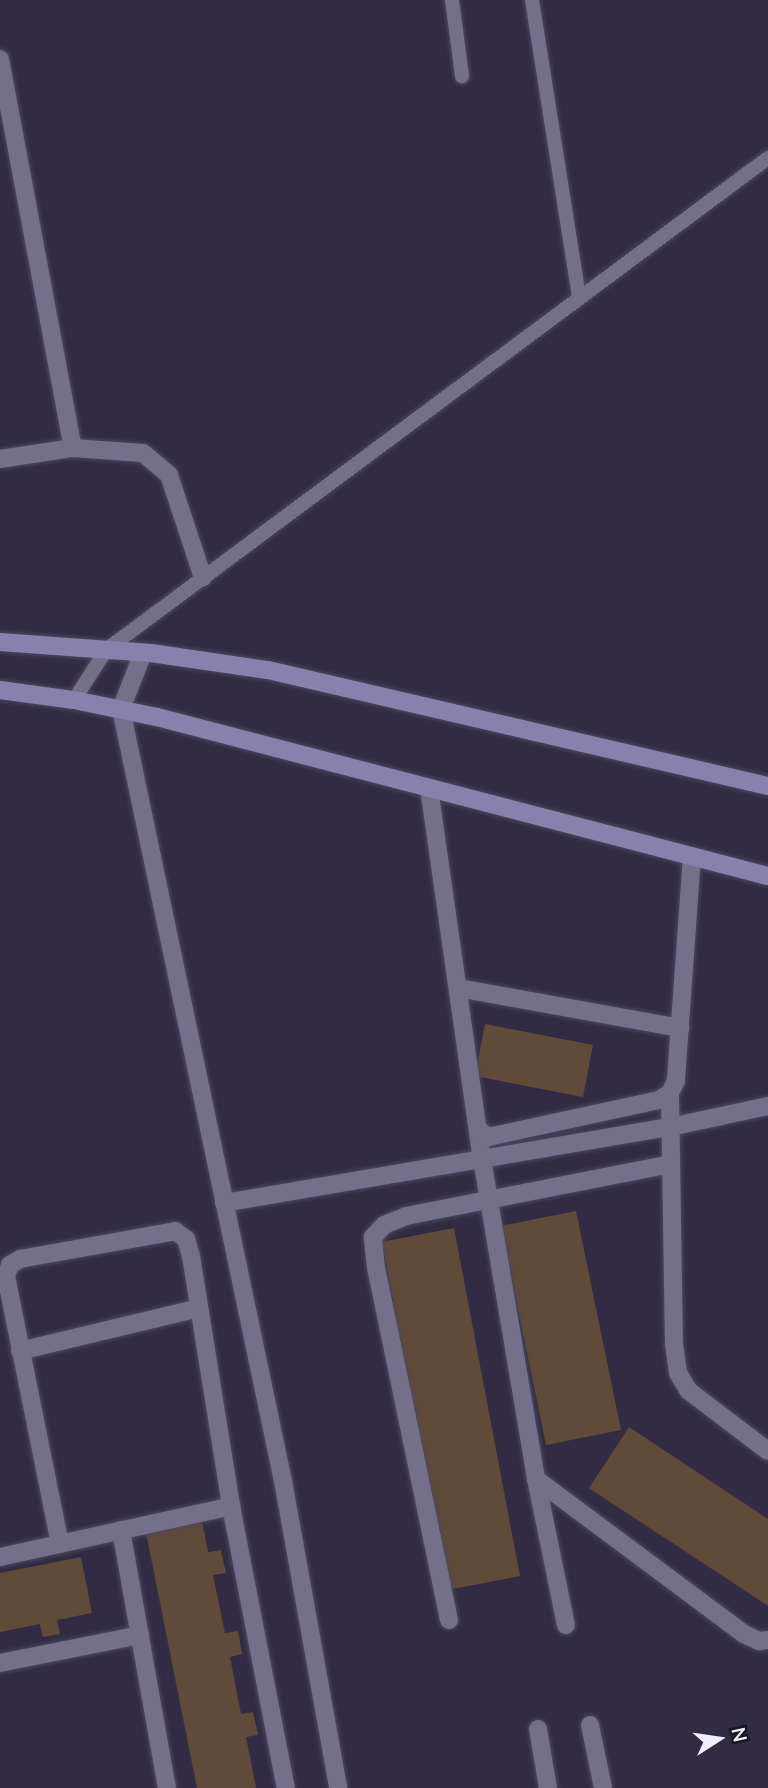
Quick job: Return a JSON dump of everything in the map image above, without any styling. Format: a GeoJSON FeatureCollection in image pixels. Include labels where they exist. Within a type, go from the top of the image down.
{"type":"FeatureCollection","features":[{"type":"Feature","properties":{"kind":"main road"},"geometry":{"type":"LineString","coordinates":[[0,642],[143,653],[268,670],[768,786]]}},
{"type":"Feature","properties":{"kind":"main road"},"geometry":{"type":"LineString","coordinates":[[0,690],[121,709],[768,876]]}},
{"type":"Feature","properties":{"kind":"street"},"geometry":{"type":"LineString","coordinates":[[0,59],[73,448]]}},
{"type":"Feature","properties":{"kind":"street"},"geometry":{"type":"LineString","coordinates":[[0,458],[73,448],[144,453],[169,475],[203,578]]}},
{"type":"Feature","properties":{"kind":"street"},"geometry":{"type":"LineString","coordinates":[[143,653],[121,709],[283,1481],[338,1788]]}},
{"type":"Feature","properties":{"kind":"street"},"geometry":{"type":"LineString","coordinates":[[429,788],[482,1159],[536,1479],[566,1625]]}},
{"type":"Feature","properties":{"kind":"street"},"geometry":{"type":"LineString","coordinates":[[692,856],[676,1081],[670,1093],[674,1344],[678,1373],[689,1391],[768,1451]]}},
{"type":"Feature","properties":{"kind":"street"},"geometry":{"type":"LineString","coordinates":[[458,988],[680,1028]]}},
{"type":"Feature","properties":{"kind":"street"},"geometry":{"type":"LineString","coordinates":[[478,1129],[488,1137],[659,1100],[670,1093]]}},
{"type":"Feature","properties":{"kind":"street"},"geometry":{"type":"LineString","coordinates":[[223,1203],[670,1127],[768,1106]]}},
{"type":"Feature","properties":{"kind":"street"},"geometry":{"type":"LineString","coordinates":[[449,1619],[376,1268],[373,1237],[384,1226],[406,1216],[671,1164]]}},
{"type":"Feature","properties":{"kind":"street"},"geometry":{"type":"LineString","coordinates":[[60,1544],[6,1276],[10,1265],[20,1259],[176,1231],[186,1239],[200,1308],[231,1506],[286,1788]]}},
{"type":"Feature","properties":{"kind":"street"},"geometry":{"type":"LineString","coordinates":[[20,1351],[200,1308]]}},
{"type":"Feature","properties":{"kind":"street"},"geometry":{"type":"LineString","coordinates":[[536,1479],[744,1634],[759,1641],[768,1640]]}},
{"type":"Feature","properties":{"kind":"street"},"geometry":{"type":"LineString","coordinates":[[0,1557],[231,1506]]}},
{"type":"Feature","properties":{"kind":"street"},"geometry":{"type":"LineString","coordinates":[[121,1530],[167,1788]]}},
{"type":"Feature","properties":{"kind":"street"},"geometry":{"type":"LineString","coordinates":[[0,1663],[140,1635]]}},
{"type":"Feature","properties":{"kind":"street"},"geometry":{"type":"LineString","coordinates":[[590,1725],[603,1788]]}},
{"type":"Feature","properties":{"kind":"street"},"geometry":{"type":"LineString","coordinates":[[538,1728],[548,1788]]}},
{"type":"Feature","properties":{"kind":"lane"},"geometry":{"type":"LineString","coordinates":[[452,0],[462,76]]}},
{"type":"Feature","properties":{"kind":"lane"},"geometry":{"type":"LineString","coordinates":[[532,0],[579,298]]}},
{"type":"Feature","properties":{"kind":"lane"},"geometry":{"type":"LineString","coordinates":[[74,700],[106,650],[768,158]]}},
{"type":"Feature","properties":{"kind":"building"},"geometry":{"type":"Polygon","coordinates":[[[485,1024],[593,1045],[583,1097],[475,1076],[485,1024]]]}},
{"type":"Feature","properties":{"kind":"building"},"geometry":{"type":"Polygon","coordinates":[[[576,1211],[621,1430],[546,1445],[501,1226],[576,1211]]]}},
{"type":"Feature","properties":{"kind":"building"},"geometry":{"type":"Polygon","coordinates":[[[454,1228],[520,1576],[447,1590],[382,1242],[454,1228]]]}},
{"type":"Feature","properties":{"kind":"building"},"geometry":{"type":"Polygon","coordinates":[[[629,1427],[768,1519],[768,1606],[589,1488],[629,1427]]]}},
{"type":"Feature","properties":{"kind":"building"},"geometry":{"type":"Polygon","coordinates":[[[202,1521],[208,1552],[221,1550],[226,1573],[213,1575],[225,1633],[238,1631],[242,1654],[230,1657],[241,1714],[253,1712],[258,1735],[246,1737],[256,1788],[197,1788],[146,1533],[202,1521]]]}},
{"type":"Feature","properties":{"kind":"building"},"geometry":{"type":"Polygon","coordinates":[[[81,1557],[92,1613],[57,1620],[60,1634],[43,1637],[40,1624],[0,1632],[0,1573],[81,1557]]]}}]}
